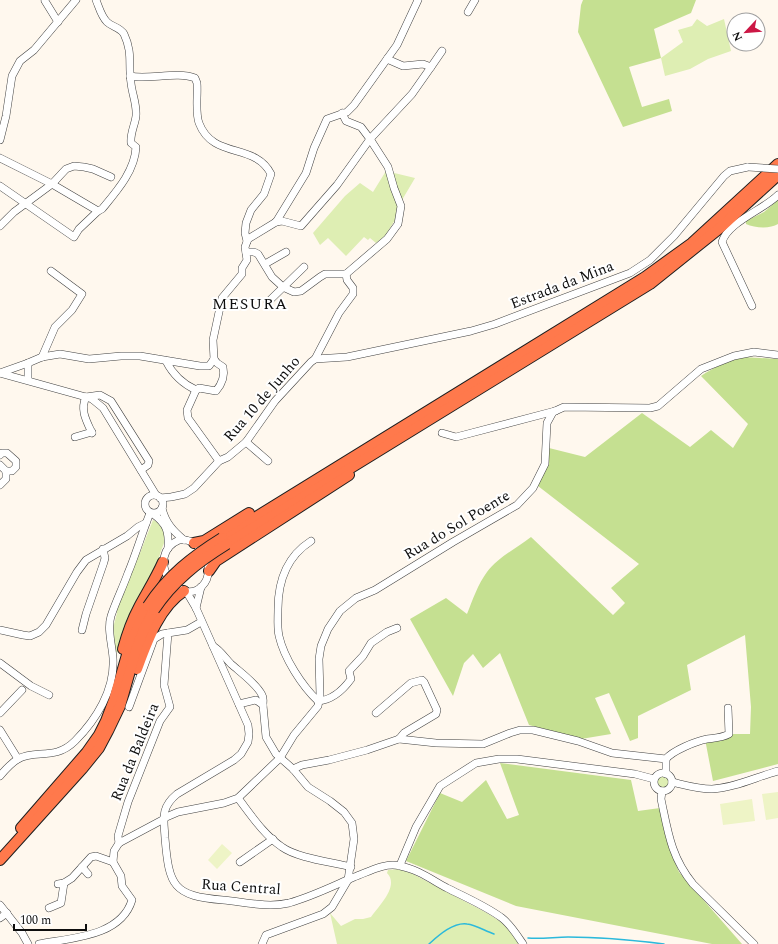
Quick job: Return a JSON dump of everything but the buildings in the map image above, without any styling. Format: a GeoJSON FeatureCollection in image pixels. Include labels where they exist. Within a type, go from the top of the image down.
{"type":"FeatureCollection","features":[{"type":"Feature","properties":{"kind":"highway"},"geometry":{"type":"LineString","coordinates":[[0,850],[87,752],[99,735],[106,721],[129,648],[140,622],[151,608],[182,576],[225,541],[443,402],[645,277],[692,243],[778,164]]}},
{"type":"Feature","properties":{"kind":"highway"},"geometry":{"type":"LineString","coordinates":[[225,541],[650,284],[720,228],[778,175]]}},
{"type":"Feature","properties":{"kind":"highway"},"geometry":{"type":"LineString","coordinates":[[189,541],[204,541],[371,438],[422,409],[443,402]]}},
{"type":"Feature","properties":{"kind":"highway"},"geometry":{"type":"LineString","coordinates":[[209,570],[216,561],[325,492],[410,435],[434,416]]}},
{"type":"Feature","properties":{"kind":"highway"},"geometry":{"type":"LineString","coordinates":[[120,680],[122,654],[128,632],[138,608],[157,576],[163,562]]}},
{"type":"Feature","properties":{"kind":"highway"},"geometry":{"type":"LineString","coordinates":[[124,693],[135,674],[148,639],[160,617],[172,601],[185,591]]}},
{"type":"Feature","properties":{"kind":"highway"},"geometry":{"type":"LineString","coordinates":[[0,860],[82,769],[98,748],[120,706],[136,650],[151,608]]}},
{"type":"Feature","properties":{"kind":"street"},"geometry":{"type":"LineString","coordinates":[[0,140],[6,116],[12,76],[20,61],[34,50],[76,0]]}},
{"type":"Feature","properties":{"kind":"street"},"geometry":{"type":"LineString","coordinates":[[0,186],[74,237],[79,229],[102,209],[121,186],[136,155],[136,147],[131,143],[136,117],[136,107],[130,76],[130,52],[123,33],[118,28],[106,21],[96,0]]}},
{"type":"Feature","properties":{"kind":"street"},"geometry":{"type":"LineString","coordinates":[[276,222],[306,173],[314,148],[327,119],[351,109],[397,45],[418,0]]}},
{"type":"Feature","properties":{"kind":"street"},"geometry":{"type":"LineString","coordinates":[[468,12],[475,0]]}},
{"type":"Feature","properties":{"kind":"street"},"geometry":{"type":"LineString","coordinates":[[45,1],[58,22]]}},
{"type":"Feature","properties":{"kind":"street"},"geometry":{"type":"LineString","coordinates":[[247,241],[262,229],[282,220],[302,226],[337,185],[370,139],[412,94],[442,51]]}},
{"type":"Feature","properties":{"kind":"street"},"geometry":{"type":"LineString","coordinates":[[387,59],[403,66],[423,64],[431,67]]}},
{"type":"Feature","properties":{"kind":"street"},"geometry":{"type":"LineString","coordinates":[[130,76],[184,76],[194,78],[197,83],[199,122],[206,136],[213,142],[232,150],[247,154],[259,160],[271,174],[264,194],[251,210],[246,223],[245,233],[247,241],[247,260],[242,268],[242,274],[222,298],[213,340],[215,362]]}},
{"type":"Feature","properties":{"kind":"street"},"geometry":{"type":"LineString","coordinates":[[246,252],[254,252],[258,254],[272,277],[283,287],[294,292],[301,291],[326,274],[346,274],[387,239],[398,224],[401,206],[388,167],[361,127],[346,121],[342,113]]}},
{"type":"Feature","properties":{"kind":"street"},"geometry":{"type":"LineString","coordinates":[[0,158],[52,184],[98,211]]}},
{"type":"Feature","properties":{"kind":"street"},"geometry":{"type":"LineString","coordinates":[[0,226],[14,212],[52,184],[66,169],[74,166],[93,169],[111,177]]}},
{"type":"Feature","properties":{"kind":"street","name":"Estrada da Mina"},"geometry":{"type":"LineString","coordinates":[[316,359],[347,357],[471,331],[496,324],[630,273],[650,260],[674,236],[724,176],[730,171],[748,167],[778,169]]}},
{"type":"Feature","properties":{"kind":"street"},"geometry":{"type":"LineString","coordinates":[[752,306],[722,242],[724,234],[739,222],[771,202],[778,195]]}},
{"type":"Feature","properties":{"kind":"street"},"geometry":{"type":"LineString","coordinates":[[265,264],[286,252]]}},
{"type":"Feature","properties":{"kind":"street"},"geometry":{"type":"LineString","coordinates":[[268,302],[304,267]]}},
{"type":"Feature","properties":{"kind":"street"},"geometry":{"type":"LineString","coordinates":[[42,357],[55,327],[72,310],[82,294],[51,271]]}},
{"type":"Feature","properties":{"kind":"street"},"geometry":{"type":"LineString","coordinates":[[316,359],[338,313],[352,294],[354,288],[348,280],[346,274]]}},
{"type":"Feature","properties":{"kind":"street"},"geometry":{"type":"LineString","coordinates":[[442,432],[456,437],[558,410],[564,407],[650,408],[658,406],[701,369],[727,358],[754,352],[778,355]]}},
{"type":"Feature","properties":{"kind":"street"},"geometry":{"type":"LineString","coordinates":[[0,373],[42,357],[60,354],[89,359],[140,356],[200,366],[208,366],[215,362]]}},
{"type":"Feature","properties":{"kind":"street","name":"Rua 10 de Junho"},"geometry":{"type":"LineString","coordinates":[[151,514],[158,513],[159,500],[185,494],[194,488],[219,461],[228,457],[246,442],[275,401],[305,366],[316,359]]}},
{"type":"Feature","properties":{"kind":"street"},"geometry":{"type":"LineString","coordinates":[[166,361],[170,369],[190,387],[196,390],[199,388],[216,391],[221,385],[224,373],[223,367],[215,362]]}},
{"type":"Feature","properties":{"kind":"street"},"geometry":{"type":"LineString","coordinates":[[28,363],[28,380]]}},
{"type":"Feature","properties":{"kind":"street"},"geometry":{"type":"LineString","coordinates":[[0,373],[92,399],[103,408],[144,468],[159,500],[165,518],[172,529],[199,547],[208,562],[209,570],[207,579],[201,587],[194,605],[183,598],[172,601]]}},
{"type":"Feature","properties":{"kind":"street"},"geometry":{"type":"LineString","coordinates":[[196,390],[187,410],[188,418],[219,461]]}},
{"type":"Feature","properties":{"kind":"street"},"geometry":{"type":"LineString","coordinates":[[86,397],[100,395],[111,401],[149,462],[144,468]]}},
{"type":"Feature","properties":{"kind":"street"},"geometry":{"type":"LineString","coordinates":[[75,437],[92,432],[83,413],[83,403],[86,397]]}},
{"type":"Feature","properties":{"kind":"street","name":"Rua do Sol Poente"},"geometry":{"type":"LineString","coordinates":[[318,701],[320,695],[318,659],[321,646],[328,629],[340,611],[356,598],[375,590],[452,542],[517,505],[533,488],[545,464],[547,422],[553,412],[558,410]]}},
{"type":"Feature","properties":{"kind":"street"},"geometry":{"type":"LineString","coordinates":[[246,442],[268,461]]}},
{"type":"Feature","properties":{"kind":"street"},"geometry":{"type":"LineString","coordinates":[[0,465],[6,471],[12,471],[16,467],[16,461],[7,453],[1,453]]}},
{"type":"Feature","properties":{"kind":"street"},"geometry":{"type":"LineString","coordinates":[[0,485],[6,479],[6,471]]}},
{"type":"Feature","properties":{"kind":"street"},"geometry":{"type":"LineString","coordinates":[[159,500],[146,498],[144,504],[145,509],[159,519],[166,528],[168,548],[163,562],[165,571],[171,581],[185,591],[194,591],[201,587]]}},
{"type":"Feature","properties":{"kind":"street"},"geometry":{"type":"LineString","coordinates":[[0,776],[18,759],[24,756],[53,753],[68,747],[81,735],[100,708],[111,681],[113,670],[110,626],[111,616],[146,523],[151,514]]}},
{"type":"Feature","properties":{"kind":"street"},"geometry":{"type":"LineString","coordinates":[[0,630],[30,636],[39,632],[48,622],[76,572],[86,560],[128,536],[138,527],[146,523]]}},
{"type":"Feature","properties":{"kind":"street"},"geometry":{"type":"LineString","coordinates":[[168,548],[174,542],[189,541]]}},
{"type":"Feature","properties":{"kind":"street"},"geometry":{"type":"LineString","coordinates":[[311,541],[296,552],[284,571],[280,582],[278,596],[278,621],[279,636],[284,651],[310,693],[318,701]]}},
{"type":"Feature","properties":{"kind":"street"},"geometry":{"type":"LineString","coordinates":[[82,630],[104,562],[105,558],[103,549]]}},
{"type":"Feature","properties":{"kind":"street","name":"Rua Central"},"geometry":{"type":"LineString","coordinates":[[185,591],[194,605],[239,704],[249,730],[248,742],[245,749],[234,760],[172,798],[166,806],[164,819],[169,871],[179,888],[194,897],[264,904],[281,904],[291,902],[380,867],[400,866]]}},
{"type":"Feature","properties":{"kind":"street"},"geometry":{"type":"LineString","coordinates":[[129,707],[154,639],[162,634],[187,630],[201,622]]}},
{"type":"Feature","properties":{"kind":"street"},"geometry":{"type":"LineString","coordinates":[[318,701],[337,694],[344,688],[351,679],[349,671],[363,656],[371,643],[387,632],[397,628]]}},
{"type":"Feature","properties":{"kind":"street","name":"Rua da Baldeira"},"geometry":{"type":"LineString","coordinates":[[119,843],[118,836],[128,802],[160,721],[170,707],[164,685],[168,633]]}},
{"type":"Feature","properties":{"kind":"street"},"geometry":{"type":"LineString","coordinates":[[211,644],[217,648],[263,696],[266,737],[276,754],[293,769],[308,787],[344,812],[352,823],[354,839],[348,880],[328,911],[266,936],[262,944]]}},
{"type":"Feature","properties":{"kind":"street"},"geometry":{"type":"LineString","coordinates":[[0,663],[31,686],[49,695]]}},
{"type":"Feature","properties":{"kind":"street"},"geometry":{"type":"LineString","coordinates":[[376,713],[411,683],[422,680],[424,682],[436,710],[436,714],[404,733],[399,739]]}},
{"type":"Feature","properties":{"kind":"street"},"geometry":{"type":"LineString","coordinates":[[0,713],[22,690]]}},
{"type":"Feature","properties":{"kind":"street"},"geometry":{"type":"LineString","coordinates":[[239,704],[256,700],[263,704]]}},
{"type":"Feature","properties":{"kind":"street"},"geometry":{"type":"LineString","coordinates":[[110,861],[119,843],[178,812],[224,803],[238,798],[280,758],[294,735],[318,706],[318,701]]}},
{"type":"Feature","properties":{"kind":"street"},"geometry":{"type":"LineString","coordinates":[[293,769],[302,764],[329,760],[367,750],[399,739],[462,745],[483,744],[520,730],[533,730],[578,741],[612,753],[666,759],[673,753],[700,741],[729,734],[728,708]]}},
{"type":"Feature","properties":{"kind":"street"},"geometry":{"type":"LineString","coordinates":[[0,730],[18,759]]}},
{"type":"Feature","properties":{"kind":"street"},"geometry":{"type":"LineString","coordinates":[[523,944],[512,927],[499,916],[415,871],[400,866],[416,827],[440,786],[476,763],[499,759],[517,759],[635,774],[654,779]]}},
{"type":"Feature","properties":{"kind":"street"},"geometry":{"type":"LineString","coordinates":[[666,759],[666,774]]}},
{"type":"Feature","properties":{"kind":"street"},"geometry":{"type":"LineString","coordinates":[[672,782],[697,788],[713,789],[778,771]]}},
{"type":"Feature","properties":{"kind":"street"},"geometry":{"type":"LineString","coordinates":[[654,779],[660,773],[666,774],[670,777],[672,782]]}},
{"type":"Feature","properties":{"kind":"street"},"geometry":{"type":"LineString","coordinates":[[654,779],[655,787],[662,791]]}},
{"type":"Feature","properties":{"kind":"street"},"geometry":{"type":"LineString","coordinates":[[662,791],[669,788],[672,782]]}},
{"type":"Feature","properties":{"kind":"street"},"geometry":{"type":"LineString","coordinates":[[662,791],[661,799],[673,852],[684,873],[693,884],[754,944]]}},
{"type":"Feature","properties":{"kind":"street"},"geometry":{"type":"LineString","coordinates":[[238,798],[282,848],[294,854],[351,867]]}},
{"type":"Feature","properties":{"kind":"street"},"geometry":{"type":"LineString","coordinates":[[240,862],[273,839]]}},
{"type":"Feature","properties":{"kind":"street"},"geometry":{"type":"LineString","coordinates":[[39,944],[88,936],[110,926],[121,918],[130,906],[132,900],[122,886],[121,876],[110,861],[99,856],[94,856],[88,859],[72,878],[61,884],[61,903],[49,908]]}},
{"type":"Feature","properties":{"kind":"street"},"geometry":{"type":"LineString","coordinates":[[82,866],[88,874]]}},
{"type":"Feature","properties":{"kind":"street"},"geometry":{"type":"LineString","coordinates":[[335,885],[339,896]]}},
{"type":"Feature","properties":{"kind":"street"},"geometry":{"type":"LineString","coordinates":[[0,905],[22,933],[28,944]]}},
{"type":"Feature","properties":{"kind":"street"},"geometry":{"type":"LineString","coordinates":[[0,918],[7,913]]}},
{"type":"Feature","properties":{"kind":"green space"},"geometry":{"type":"Polygon","coordinates":[[[583,0],[696,0],[691,13],[654,29],[661,58],[629,67],[642,107],[669,99],[672,111],[623,127],[578,32],[581,5],[583,0]]]}},
{"type":"Feature","properties":{"kind":"green space"},"geometry":{"type":"Polygon","coordinates":[[[697,19],[707,26],[724,19],[726,28],[726,52],[728,52],[708,59],[690,69],[665,76],[661,58],[683,42],[678,30],[692,26],[697,19]]]}},
{"type":"Feature","properties":{"kind":"green space"},"geometry":{"type":"Polygon","coordinates":[[[386,171],[415,178],[402,200],[395,220],[385,236],[376,243],[370,238],[368,240],[364,237],[346,256],[328,238],[320,245],[313,233],[345,196],[360,183],[373,192],[386,171]]]}},
{"type":"Feature","properties":{"kind":"green space"},"geometry":{"type":"Polygon","coordinates":[[[778,200],[778,224],[771,227],[762,227],[746,224],[746,221],[764,212],[778,200]]]}},
{"type":"Feature","properties":{"kind":"green space"},"geometry":{"type":"Polygon","coordinates":[[[742,357],[778,359],[778,764],[713,781],[705,739],[729,734],[750,734],[751,707],[745,635],[687,665],[691,690],[638,716],[638,738],[630,741],[609,693],[595,698],[611,734],[581,739],[529,725],[500,653],[483,668],[473,654],[464,663],[453,696],[410,619],[446,598],[467,614],[478,587],[491,567],[502,557],[531,537],[613,615],[625,603],[611,588],[639,564],[538,486],[549,448],[585,457],[642,413],[690,447],[711,430],[733,448],[748,424],[701,376],[721,365],[742,357]]]}},
{"type":"Feature","properties":{"kind":"green space"},"geometry":{"type":"Polygon","coordinates":[[[153,520],[156,521],[162,528],[165,541],[153,576],[122,641],[119,653],[115,651],[112,625],[114,624],[117,613],[116,611],[138,553],[140,553],[153,520]]]}},
{"type":"Feature","properties":{"kind":"green space"},"geometry":{"type":"Polygon","coordinates":[[[500,763],[631,780],[638,811],[660,808],[674,860],[679,872],[742,944],[712,944],[516,906],[406,861],[440,793],[462,802],[486,780],[507,819],[519,815],[500,763]]]}},
{"type":"Feature","properties":{"kind":"green space"},"geometry":{"type":"Polygon","coordinates":[[[663,776],[667,778],[669,782],[667,786],[663,788],[659,786],[657,782],[659,778],[663,776]]]}},
{"type":"Feature","properties":{"kind":"green space"},"geometry":{"type":"Polygon","coordinates":[[[778,792],[778,818],[766,820],[762,794],[778,792]]]}},
{"type":"Feature","properties":{"kind":"green space"},"geometry":{"type":"Polygon","coordinates":[[[752,799],[755,821],[723,825],[720,804],[752,799]]]}},
{"type":"Feature","properties":{"kind":"green space"},"geometry":{"type":"Polygon","coordinates":[[[222,844],[232,853],[217,869],[208,860],[222,844]]]}},
{"type":"Feature","properties":{"kind":"green space"},"geometry":{"type":"Polygon","coordinates":[[[399,869],[413,874],[487,913],[501,922],[519,944],[337,944],[330,913],[341,926],[355,919],[371,917],[383,902],[389,890],[391,884],[387,873],[388,870],[399,869]]]}},
{"type":"Feature","properties":{"kind":"waterway"},"geometry":{"type":"LineString","coordinates":[[429,944],[446,930],[462,924],[474,926],[494,934]]}},
{"type":"Feature","properties":{"kind":"waterway"},"geometry":{"type":"LineString","coordinates":[[528,938],[592,938],[664,944]]}},
{"type":"Feature","properties":{"kind":"district","name":"MESURA"},"geometry":{"type":"Point","coordinates":[250,304]}}]}
